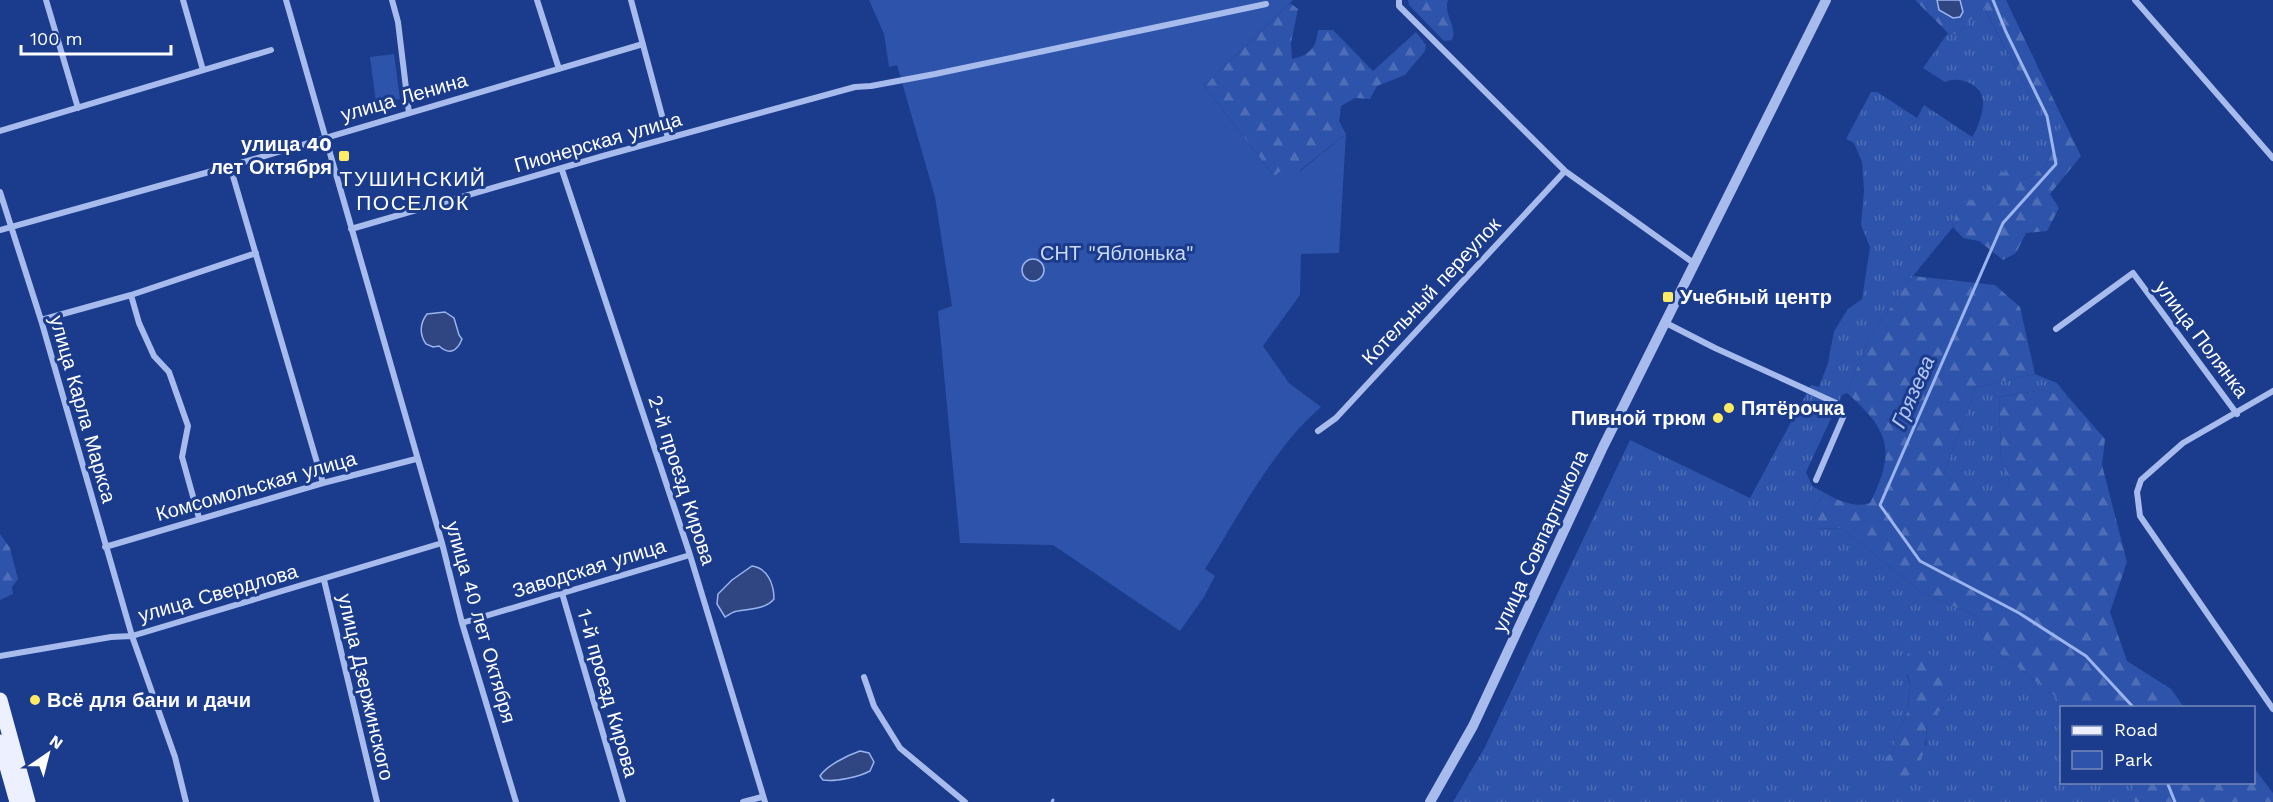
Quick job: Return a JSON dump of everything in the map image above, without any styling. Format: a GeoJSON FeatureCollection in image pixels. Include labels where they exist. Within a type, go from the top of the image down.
{"type":"FeatureCollection","features":[{"type":"Feature","properties":{"kind":"main road"},"geometry":{"type":"LineString","coordinates":[[0,700],[28,802]]}},
{"type":"Feature","properties":{"kind":"main road"},"geometry":{"type":"LineString","coordinates":[[0,742],[16,802]]}},
{"type":"Feature","properties":{"kind":"street"},"geometry":{"type":"LineString","coordinates":[[46,0],[78,108]]}},
{"type":"Feature","properties":{"kind":"street"},"geometry":{"type":"LineString","coordinates":[[183,0],[203,70]]}},
{"type":"Feature","properties":{"kind":"street","name":"улица 40 лет Октября"},"geometry":{"type":"LineString","coordinates":[[286,0],[442,543],[462,623],[516,802]]}},
{"type":"Feature","properties":{"kind":"street"},"geometry":{"type":"LineString","coordinates":[[392,0],[398,22],[409,113]]}},
{"type":"Feature","properties":{"kind":"street"},"geometry":{"type":"LineString","coordinates":[[537,0],[559,69]]}},
{"type":"Feature","properties":{"kind":"street"},"geometry":{"type":"LineString","coordinates":[[631,0],[668,138]]}},
{"type":"Feature","properties":{"kind":"street","name":"улица Совпартшкола"},"geometry":{"type":"LineString","coordinates":[[1430,802],[1464,743],[1603,447],[1826,0]]}},
{"type":"Feature","properties":{"kind":"street"},"geometry":{"type":"LineString","coordinates":[[2134,0],[2273,158]]}},
{"type":"Feature","properties":{"kind":"street","name":"Пионерская улица"},"geometry":{"type":"LineString","coordinates":[[351,229],[855,87],[935,74],[1266,3]]}},
{"type":"Feature","properties":{"kind":"street"},"geometry":{"type":"LineString","coordinates":[[1399,3],[1565,171],[1695,264]]}},
{"type":"Feature","properties":{"kind":"street","name":"улица Ленина"},"geometry":{"type":"LineString","coordinates":[[0,230],[230,166],[643,44]]}},
{"type":"Feature","properties":{"kind":"street"},"geometry":{"type":"LineString","coordinates":[[0,131],[271,50]]}},
{"type":"Feature","properties":{"kind":"street"},"geometry":{"type":"LineString","coordinates":[[230,166],[322,483]]}},
{"type":"Feature","properties":{"kind":"street","name":"2-й проезд Кирова"},"geometry":{"type":"LineString","coordinates":[[562,170],[690,555],[764,800]]}},
{"type":"Feature","properties":{"kind":"street","name":"Котельный переулок"},"geometry":{"type":"LineString","coordinates":[[1318,430],[1336,418],[1565,171]]}},
{"type":"Feature","properties":{"kind":"street","name":"улица Карла Маркса"},"geometry":{"type":"LineString","coordinates":[[0,192],[42,320],[132,636],[175,757],[186,802]]}},
{"type":"Feature","properties":{"kind":"street"},"geometry":{"type":"LineString","coordinates":[[42,320],[131,295],[256,253]]}},
{"type":"Feature","properties":{"kind":"street","name":"улица Полянка"},"geometry":{"type":"LineString","coordinates":[[2056,329],[2133,273],[2237,414]]}},
{"type":"Feature","properties":{"kind":"street"},"geometry":{"type":"LineString","coordinates":[[131,295],[139,322],[154,356],[168,372],[188,426],[182,457],[199,518]]}},
{"type":"Feature","properties":{"kind":"street"},"geometry":{"type":"LineString","coordinates":[[1666,323],[1836,404],[1844,415],[1816,480]]}},
{"type":"Feature","properties":{"kind":"street"},"geometry":{"type":"LineString","coordinates":[[2273,391],[2237,414],[2183,443],[2141,480],[2137,492],[2140,516],[2273,709]]}},
{"type":"Feature","properties":{"kind":"street","name":"Комсомольская улица"},"geometry":{"type":"LineString","coordinates":[[105,546],[322,483],[416,459]]}},
{"type":"Feature","properties":{"kind":"street","name":"улица Свердлова"},"geometry":{"type":"LineString","coordinates":[[0,656],[111,637],[132,636],[442,543]]}},
{"type":"Feature","properties":{"kind":"street","name":"Заводская улица"},"geometry":{"type":"LineString","coordinates":[[462,623],[690,555]]}},
{"type":"Feature","properties":{"kind":"street","name":"улица Дзержинского"},"geometry":{"type":"LineString","coordinates":[[324,580],[377,802]]}},
{"type":"Feature","properties":{"kind":"street","name":"1-й проезд Кирова"},"geometry":{"type":"LineString","coordinates":[[562,593],[623,802]]}},
{"type":"Feature","properties":{"kind":"street"},"geometry":{"type":"LineString","coordinates":[[864,677],[874,706],[900,748],[964,802]]}},
{"type":"Feature","properties":{"kind":"street"},"geometry":{"type":"LineString","coordinates":[[744,802],[764,800]]}},
{"type":"Feature","properties":{"kind":"green space","name":"СНТ \"Яблонька\""},"geometry":{"type":"Polygon","coordinates":[[[869,0],[1293,0],[1204,86],[1274,176],[1292,163],[1300,171],[1346,134],[1339,253],[1301,254],[1300,295],[1263,346],[1289,383],[1321,407],[1304,423],[1272,462],[1244,505],[1205,569],[1215,576],[1204,597],[1180,631],[1053,545],[960,543],[938,311],[952,306],[935,197],[897,65],[889,67],[884,34],[869,0]]]}},
{"type":"Feature","properties":{"kind":"green space"},"geometry":{"type":"Polygon","coordinates":[[[1408,0],[1448,0],[1447,11],[1453,30],[1452,40],[1444,41],[1409,5],[1408,0]]]}},
{"type":"Feature","properties":{"kind":"green space"},"geometry":{"type":"Polygon","coordinates":[[[1915,0],[1937,0],[1937,3],[1962,4],[1960,0],[2006,0],[2059,111],[2031,101],[2026,87],[1983,6],[1958,35],[1948,33],[1915,0]]]}},
{"type":"Feature","properties":{"kind":"green space"},"geometry":{"type":"Polygon","coordinates":[[[1290,3],[1298,9],[1291,43],[1292,59],[1311,50],[1316,42],[1318,30],[1333,30],[1373,71],[1416,32],[1426,45],[1425,51],[1405,75],[1377,86],[1370,99],[1355,98],[1341,106],[1339,121],[1346,134],[1299,171],[1274,176],[1204,86],[1290,3]]]}},
{"type":"Feature","properties":{"kind":"green space"},"geometry":{"type":"Polygon","coordinates":[[[1982,5],[2026,87],[2031,101],[2059,111],[2065,123],[2055,134],[2047,164],[2036,174],[2022,181],[1998,174],[1980,199],[1956,213],[1953,227],[1913,276],[1869,338],[1847,393],[1842,395],[1806,472],[1812,486],[1825,493],[1813,509],[1813,529],[1841,528],[1923,593],[1974,615],[1984,641],[2068,706],[2060,706],[2060,784],[2134,784],[2135,802],[1453,802],[1485,747],[1630,440],[1750,498],[1811,385],[1819,387],[1828,363],[1834,331],[1848,309],[1862,299],[1870,247],[1861,225],[1864,190],[1862,162],[1854,143],[1846,139],[1871,92],[1877,92],[1917,118],[1924,105],[1972,137],[1981,118],[1983,98],[1980,92],[1970,83],[1958,80],[1945,82],[1923,68],[1948,33],[1958,35],[1982,5]],[[1906,674],[1911,685],[1908,709],[1895,736],[1895,749],[1887,756],[1926,745],[1927,722],[1944,707],[1906,674]]]}},
{"type":"Feature","properties":{"kind":"green space"},"geometry":{"type":"Polygon","coordinates":[[[394,54],[400,99],[376,102],[370,57],[394,54]]]}},
{"type":"Feature","properties":{"kind":"green space"},"geometry":{"type":"Polygon","coordinates":[[[2065,123],[2081,156],[2050,194],[2059,208],[2047,231],[2026,233],[2016,253],[2003,260],[1979,241],[1963,238],[1953,227],[1956,213],[1966,201],[1980,199],[1997,174],[2013,170],[2022,181],[2036,174],[2047,164],[2055,134],[2065,123]]]}},
{"type":"Feature","properties":{"kind":"green space"},"geometry":{"type":"Polygon","coordinates":[[[1913,276],[1995,285],[2020,307],[2035,374],[1976,387],[1944,473],[1991,504],[2010,483],[2001,460],[1999,397],[2042,390],[2069,398],[2105,439],[2102,465],[2127,562],[2110,612],[2127,661],[2171,689],[2183,706],[2068,706],[1984,641],[1974,615],[1923,593],[1841,528],[1813,529],[1813,509],[1825,493],[1847,503],[1859,505],[1870,503],[1883,469],[1885,455],[1880,431],[1872,419],[1847,393],[1869,338],[1913,276]]]}},
{"type":"Feature","properties":{"kind":"green space"},"geometry":{"type":"Polygon","coordinates":[[[2035,374],[2057,383],[2069,398],[2042,390],[1999,397],[2001,460],[2010,483],[1991,505],[1944,473],[1976,387],[2035,374]]]}},
{"type":"Feature","properties":{"kind":"green space"},"geometry":{"type":"Polygon","coordinates":[[[0,534],[10,548],[18,579],[12,587],[13,594],[0,600],[0,534]]]}},
{"type":"Feature","properties":{"kind":"green space"},"geometry":{"type":"Polygon","coordinates":[[[1920,649],[1949,665],[1955,686],[1944,707],[1927,722],[1923,753],[1915,769],[1900,779],[1888,779],[1882,768],[1887,756],[1895,749],[1895,736],[1906,715],[1911,685],[1903,662],[1909,652],[1920,649]]]}},
{"type":"Feature","properties":{"kind":"green space"},"geometry":{"type":"Polygon","coordinates":[[[2255,769],[2273,793],[2273,802],[2135,802],[2134,784],[2255,784],[2255,769]]]}},
{"type":"Feature","properties":{"kind":"shaded area"},"geometry":{"type":"Polygon","coordinates":[[[1937,0],[1960,0],[1963,12],[1960,17],[1953,18],[1939,10],[1937,0]]]}},
{"type":"Feature","properties":{"kind":"shaded area"},"geometry":{"type":"Polygon","coordinates":[[[1033,259],[1041,262],[1044,270],[1041,278],[1033,281],[1025,278],[1022,270],[1025,262],[1033,259]]]}},
{"type":"Feature","properties":{"kind":"shaded area"},"geometry":{"type":"Polygon","coordinates":[[[445,312],[454,318],[462,339],[458,347],[452,351],[426,344],[421,332],[427,314],[445,312]]]}},
{"type":"Feature","properties":{"kind":"shaded area"},"geometry":{"type":"Polygon","coordinates":[[[752,566],[758,567],[769,578],[774,599],[762,607],[734,612],[725,617],[717,604],[718,594],[732,580],[752,566]]]}},
{"type":"Feature","properties":{"kind":"shaded area"},"geometry":{"type":"Polygon","coordinates":[[[860,751],[869,753],[874,762],[870,771],[834,780],[823,780],[820,776],[832,765],[860,751]]]}},
{"type":"Feature","properties":{"kind":"waterway","name":"Грязева"},"geometry":{"type":"LineString","coordinates":[[1993,0],[2047,116],[2056,164],[2003,223],[1880,505],[1920,561],[2019,613],[2086,656],[2132,706]]}},
{"type":"Feature","properties":{"kind":"waterway","name":"Грязева"},"geometry":{"type":"LineString","coordinates":[[2168,784],[2175,802]]}},
{"type":"Feature","properties":{"kind":"place","name":"улица 40 лет Октября"},"geometry":{"type":"Point","coordinates":[344,156]}},
{"type":"Feature","properties":{"kind":"place","name":"Учебный центр"},"geometry":{"type":"Point","coordinates":[1668,297]}},
{"type":"Feature","properties":{"kind":"place","name":"Пятёрочка"},"geometry":{"type":"Point","coordinates":[1729,408]}},
{"type":"Feature","properties":{"kind":"place","name":"Пивной трюм"},"geometry":{"type":"Point","coordinates":[1718,418]}},
{"type":"Feature","properties":{"kind":"place","name":"Всё для бани и дачи"},"geometry":{"type":"Point","coordinates":[35,700]}},
{"type":"Feature","properties":{"kind":"district","name":"ТУШИНСКИЙ ПОСЕЛОК"},"geometry":{"type":"Point","coordinates":[413,191]}}]}
